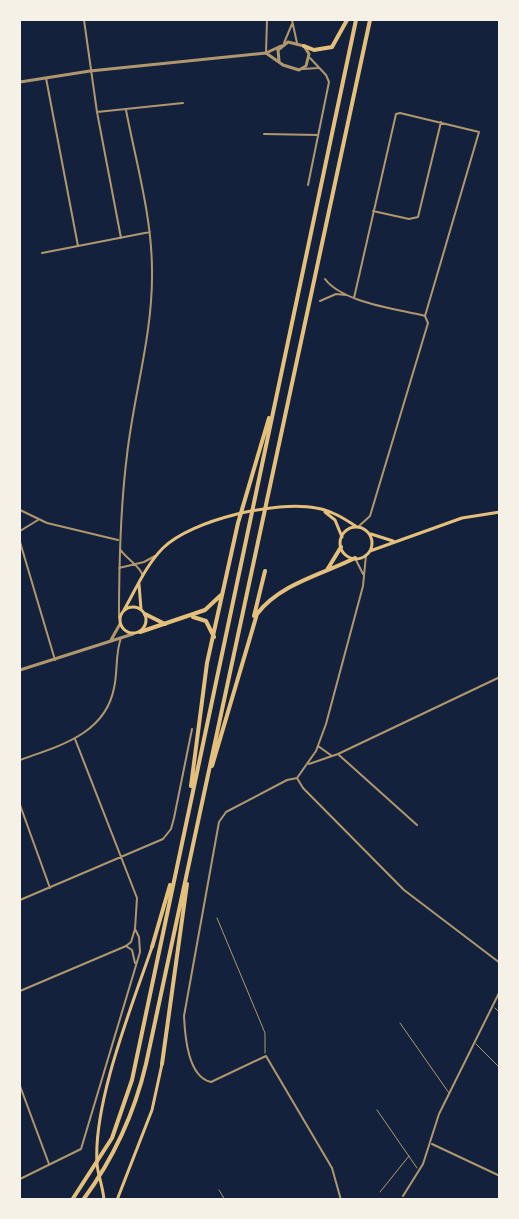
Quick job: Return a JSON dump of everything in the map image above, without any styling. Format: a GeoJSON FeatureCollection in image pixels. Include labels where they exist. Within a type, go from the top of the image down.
{"type":"FeatureCollection","features":[{"type":"Feature","properties":{"kind":"highway"},"geometry":{"type":"LineString","coordinates":[[304,46],[320,50],[332,47],[347,20]]}},
{"type":"Feature","properties":{"kind":"highway"},"geometry":{"type":"LineString","coordinates":[[73,1198],[102,1156],[122,1114],[132,1080],[191,791],[356,20]]}},
{"type":"Feature","properties":{"kind":"highway"},"geometry":{"type":"LineString","coordinates":[[83,1200],[113,1155],[140,1091],[370,20]]}},
{"type":"Feature","properties":{"kind":"highway"},"geometry":{"type":"LineString","coordinates":[[191,791],[190,782],[205,674],[247,491],[263,433],[272,412]]}},
{"type":"Feature","properties":{"kind":"highway"},"geometry":{"type":"LineString","coordinates":[[325,573],[341,547]]}},
{"type":"Feature","properties":{"kind":"highway"},"geometry":{"type":"LineString","coordinates":[[253,622],[267,602],[294,585],[355,558]]}},
{"type":"Feature","properties":{"kind":"highway"},"geometry":{"type":"LineString","coordinates":[[209,773],[239,683],[265,571]]}},
{"type":"Feature","properties":{"kind":"highway"},"geometry":{"type":"LineString","coordinates":[[140,632],[189,617],[215,604],[224,590]]}},
{"type":"Feature","properties":{"kind":"highway"},"geometry":{"type":"LineString","coordinates":[[145,614],[160,623],[169,624]]}},
{"type":"Feature","properties":{"kind":"highway"},"geometry":{"type":"LineString","coordinates":[[189,617],[206,621],[214,637]]}},
{"type":"Feature","properties":{"kind":"highway"},"geometry":{"type":"LineString","coordinates":[[152,947],[177,865]]}},
{"type":"Feature","properties":{"kind":"highway"},"geometry":{"type":"LineString","coordinates":[[162,1064],[178,963],[186,877]]}},
{"type":"Feature","properties":{"kind":"main road"},"geometry":{"type":"LineString","coordinates":[[140,581],[138,595],[146,622],[140,632],[133,634],[125,631],[119,618],[140,581],[156,555],[173,539],[190,529],[227,517],[289,506],[318,508],[394,542]]}},
{"type":"Feature","properties":{"kind":"main road"},"geometry":{"type":"LineString","coordinates":[[318,508],[335,519],[342,537],[341,547],[346,555],[355,558],[462,518],[500,512]]}},
{"type":"Feature","properties":{"kind":"main road"},"geometry":{"type":"LineString","coordinates":[[342,537],[348,530],[357,527]]}},
{"type":"Feature","properties":{"kind":"main road"},"geometry":{"type":"LineString","coordinates":[[368,532],[372,542],[370,551]]}},
{"type":"Feature","properties":{"kind":"main road"},"geometry":{"type":"LineString","coordinates":[[124,610],[132,607],[141,609]]}},
{"type":"Feature","properties":{"kind":"main road"},"geometry":{"type":"LineString","coordinates":[[104,1200],[97,1165],[100,1119],[124,1030],[152,947]]}},
{"type":"Feature","properties":{"kind":"main road"},"geometry":{"type":"LineString","coordinates":[[117,1200],[152,1110],[162,1064]]}},
{"type":"Feature","properties":{"kind":"street"},"geometry":{"type":"LineString","coordinates":[[84,20],[90,71],[121,238]]}},
{"type":"Feature","properties":{"kind":"street"},"geometry":{"type":"LineString","coordinates":[[266,52],[267,20]]}},
{"type":"Feature","properties":{"kind":"street"},"geometry":{"type":"LineString","coordinates":[[292,20],[297,43]]}},
{"type":"Feature","properties":{"kind":"street"},"geometry":{"type":"LineString","coordinates":[[279,61],[282,44],[292,24]]}},
{"type":"Feature","properties":{"kind":"street"},"geometry":{"type":"LineString","coordinates":[[20,82],[90,71],[266,52],[282,44],[297,43],[304,46],[310,58],[326,75],[329,82],[308,185]]}},
{"type":"Feature","properties":{"kind":"street"},"geometry":{"type":"LineString","coordinates":[[266,52],[288,68],[318,68]]}},
{"type":"Feature","properties":{"kind":"street"},"geometry":{"type":"LineString","coordinates":[[303,69],[310,58]]}},
{"type":"Feature","properties":{"kind":"street"},"geometry":{"type":"LineString","coordinates":[[46,78],[78,246]]}},
{"type":"Feature","properties":{"kind":"street"},"geometry":{"type":"LineString","coordinates":[[97,112],[183,103]]}},
{"type":"Feature","properties":{"kind":"street"},"geometry":{"type":"LineString","coordinates":[[119,618],[120,549],[118,540],[127,455],[149,329],[152,274],[150,232],[126,110]]}},
{"type":"Feature","properties":{"kind":"street"},"geometry":{"type":"LineString","coordinates":[[354,298],[396,114],[400,112],[479,132],[425,316],[428,323],[370,516],[357,527]]}},
{"type":"Feature","properties":{"kind":"street"},"geometry":{"type":"LineString","coordinates":[[374,211],[409,219],[418,217],[441,122]]}},
{"type":"Feature","properties":{"kind":"street"},"geometry":{"type":"LineString","coordinates":[[264,134],[318,135]]}},
{"type":"Feature","properties":{"kind":"street"},"geometry":{"type":"LineString","coordinates":[[42,253],[150,232]]}},
{"type":"Feature","properties":{"kind":"street"},"geometry":{"type":"LineString","coordinates":[[325,279],[335,289],[348,296]]}},
{"type":"Feature","properties":{"kind":"street"},"geometry":{"type":"LineString","coordinates":[[320,301],[336,294],[425,316]]}},
{"type":"Feature","properties":{"kind":"street"},"geometry":{"type":"LineString","coordinates":[[20,510],[38,520],[118,540]]}},
{"type":"Feature","properties":{"kind":"street"},"geometry":{"type":"LineString","coordinates":[[20,531],[38,520]]}},
{"type":"Feature","properties":{"kind":"street"},"geometry":{"type":"LineString","coordinates":[[20,542],[55,660]]}},
{"type":"Feature","properties":{"kind":"street"},"geometry":{"type":"LineString","coordinates":[[120,549],[142,570],[143,577]]}},
{"type":"Feature","properties":{"kind":"street"},"geometry":{"type":"LineString","coordinates":[[119,568],[144,562],[156,555]]}},
{"type":"Feature","properties":{"kind":"street"},"geometry":{"type":"LineString","coordinates":[[341,1200],[332,1168],[266,1056],[212,1082],[202,1080],[196,1073],[185,1036],[184,1016],[219,822],[226,812],[287,780],[297,778],[318,746],[351,634],[364,576],[366,555]]}},
{"type":"Feature","properties":{"kind":"street"},"geometry":{"type":"LineString","coordinates":[[355,558],[364,576]]}},
{"type":"Feature","properties":{"kind":"street"},"geometry":{"type":"LineString","coordinates":[[107,643],[114,637],[120,624]]}},
{"type":"Feature","properties":{"kind":"street"},"geometry":{"type":"LineString","coordinates":[[20,670],[133,634]]}},
{"type":"Feature","properties":{"kind":"street"},"geometry":{"type":"LineString","coordinates":[[20,760],[75,739],[91,729],[112,699],[117,651],[122,637]]}},
{"type":"Feature","properties":{"kind":"street"},"geometry":{"type":"LineString","coordinates":[[308,764],[338,754],[500,676]]}},
{"type":"Feature","properties":{"kind":"street"},"geometry":{"type":"LineString","coordinates":[[20,900],[158,842],[171,829],[192,729]]}},
{"type":"Feature","properties":{"kind":"street"},"geometry":{"type":"LineString","coordinates":[[20,991],[126,946],[133,937],[135,928],[137,898],[75,739]]}},
{"type":"Feature","properties":{"kind":"street"},"geometry":{"type":"LineString","coordinates":[[318,746],[332,756]]}},
{"type":"Feature","properties":{"kind":"street"},"geometry":{"type":"LineString","coordinates":[[338,754],[417,825]]}},
{"type":"Feature","properties":{"kind":"street"},"geometry":{"type":"LineString","coordinates":[[297,778],[303,788],[390,877],[500,963]]}},
{"type":"Feature","properties":{"kind":"street"},"geometry":{"type":"LineString","coordinates":[[20,805],[50,888]]}},
{"type":"Feature","properties":{"kind":"street"},"geometry":{"type":"LineString","coordinates":[[20,1179],[81,1149],[135,968],[140,944],[135,928]]}},
{"type":"Feature","properties":{"kind":"street"},"geometry":{"type":"LineString","coordinates":[[126,946],[134,954],[135,968]]}},
{"type":"Feature","properties":{"kind":"street"},"geometry":{"type":"LineString","coordinates":[[403,1196],[419,1171],[449,1094],[500,991]]}},
{"type":"Feature","properties":{"kind":"street"},"geometry":{"type":"LineString","coordinates":[[20,1086],[20,1091],[50,1161],[47,1166]]}},
{"type":"Feature","properties":{"kind":"street"},"geometry":{"type":"LineString","coordinates":[[431,1144],[500,1176]]}},
{"type":"Feature","properties":{"kind":"lane"},"geometry":{"type":"LineString","coordinates":[[217,918],[265,1033],[266,1056]]}},
{"type":"Feature","properties":{"kind":"lane"},"geometry":{"type":"LineString","coordinates":[[493,1005],[500,1013]]}},
{"type":"Feature","properties":{"kind":"lane"},"geometry":{"type":"LineString","coordinates":[[400,1023],[449,1094]]}},
{"type":"Feature","properties":{"kind":"lane"},"geometry":{"type":"LineString","coordinates":[[475,1042],[500,1068]]}},
{"type":"Feature","properties":{"kind":"lane"},"geometry":{"type":"LineString","coordinates":[[377,1110],[419,1171]]}},
{"type":"Feature","properties":{"kind":"lane"},"geometry":{"type":"LineString","coordinates":[[380,1192],[409,1156]]}},
{"type":"Feature","properties":{"kind":"lane"},"geometry":{"type":"LineString","coordinates":[[219,1190],[225,1200]]}}]}
